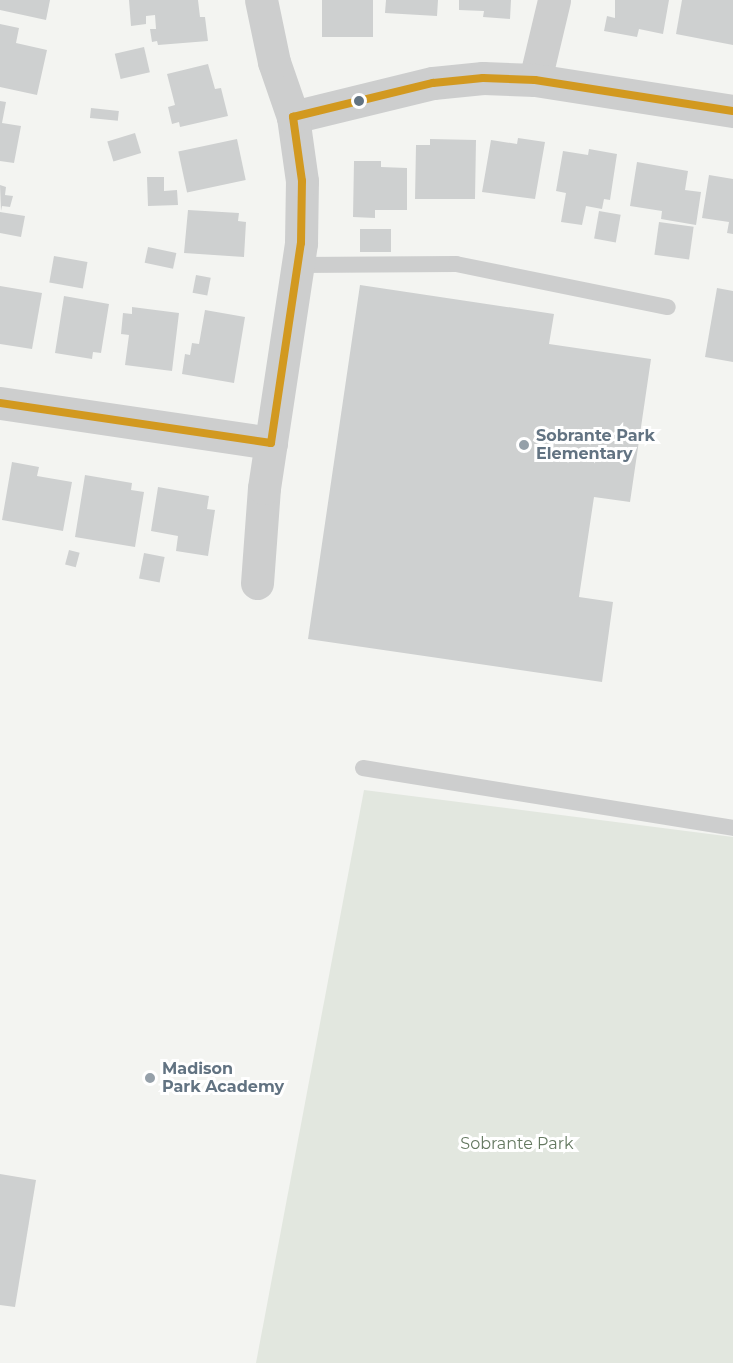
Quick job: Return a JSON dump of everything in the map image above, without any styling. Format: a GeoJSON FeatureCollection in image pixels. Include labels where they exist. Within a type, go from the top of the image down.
{"type":"FeatureCollection","features":[{"type":"Feature","properties":{"kind":"street"},"geometry":{"type":"LineString","coordinates":[[256,583],[271,443],[298,265],[302,181],[293,117],[274,62],[261,0]]}},
{"type":"Feature","properties":{"kind":"street"},"geometry":{"type":"LineString","coordinates":[[535,80],[554,0]]}},
{"type":"Feature","properties":{"kind":"street"},"geometry":{"type":"LineString","coordinates":[[293,117],[433,83],[483,78],[535,80],[733,111]]}},
{"type":"Feature","properties":{"kind":"street"},"geometry":{"type":"LineString","coordinates":[[0,403],[271,443]]}},
{"type":"Feature","properties":{"kind":"lane"},"geometry":{"type":"LineString","coordinates":[[298,265],[456,264],[668,307]]}},
{"type":"Feature","properties":{"kind":"lane"},"geometry":{"type":"LineString","coordinates":[[363,768],[733,828]]}},
{"type":"Feature","properties":{"kind":"green space","name":"Sobrante Park"},"geometry":{"type":"Polygon","coordinates":[[[364,790],[733,837],[733,1363],[256,1363],[364,790]]]}},
{"type":"Feature","properties":{"kind":"building"},"geometry":{"type":"Polygon","coordinates":[[[0,0],[50,0],[46,20],[0,10],[0,0]]]}},
{"type":"Feature","properties":{"kind":"building"},"geometry":{"type":"Polygon","coordinates":[[[129,0],[198,0],[200,17],[205,17],[208,41],[158,45],[157,41],[152,42],[150,29],[156,29],[155,15],[146,16],[146,24],[131,26],[129,0]]]}},
{"type":"Feature","properties":{"kind":"building"},"geometry":{"type":"Polygon","coordinates":[[[322,0],[373,0],[373,37],[322,37],[322,0]]]}},
{"type":"Feature","properties":{"kind":"building"},"geometry":{"type":"Polygon","coordinates":[[[386,0],[438,0],[437,16],[385,13],[386,0]]]}},
{"type":"Feature","properties":{"kind":"building"},"geometry":{"type":"Polygon","coordinates":[[[459,0],[511,0],[510,19],[483,17],[484,11],[459,10],[459,0]]]}},
{"type":"Feature","properties":{"kind":"building"},"geometry":{"type":"Polygon","coordinates":[[[615,0],[669,0],[663,34],[639,29],[637,37],[604,31],[607,16],[615,18],[615,0]]]}},
{"type":"Feature","properties":{"kind":"building"},"geometry":{"type":"Polygon","coordinates":[[[682,0],[733,0],[733,45],[676,34],[682,0]]]}},
{"type":"Feature","properties":{"kind":"building"},"geometry":{"type":"Polygon","coordinates":[[[0,24],[19,28],[16,43],[47,50],[37,95],[0,87],[0,24]]]}},
{"type":"Feature","properties":{"kind":"building"},"geometry":{"type":"Polygon","coordinates":[[[144,47],[150,72],[121,79],[115,54],[144,47]]]}},
{"type":"Feature","properties":{"kind":"building"},"geometry":{"type":"Polygon","coordinates":[[[208,64],[215,89],[221,88],[228,116],[180,127],[179,122],[172,124],[168,107],[175,105],[167,74],[208,64]]]}},
{"type":"Feature","properties":{"kind":"building"},"geometry":{"type":"Polygon","coordinates":[[[0,101],[6,102],[2,123],[21,126],[14,163],[0,161],[0,101]]]}},
{"type":"Feature","properties":{"kind":"building"},"geometry":{"type":"Polygon","coordinates":[[[91,108],[119,111],[118,121],[90,118],[91,108]]]}},
{"type":"Feature","properties":{"kind":"building"},"geometry":{"type":"Polygon","coordinates":[[[135,133],[141,153],[113,162],[107,141],[135,133]]]}},
{"type":"Feature","properties":{"kind":"building"},"geometry":{"type":"Polygon","coordinates":[[[518,138],[545,142],[535,199],[482,192],[491,140],[517,144],[518,138]]]}},
{"type":"Feature","properties":{"kind":"building"},"geometry":{"type":"Polygon","coordinates":[[[237,139],[246,180],[187,193],[178,151],[237,139]]]}},
{"type":"Feature","properties":{"kind":"building"},"geometry":{"type":"Polygon","coordinates":[[[430,139],[476,140],[475,199],[415,199],[416,145],[430,145],[430,139]]]}},
{"type":"Feature","properties":{"kind":"building"},"geometry":{"type":"Polygon","coordinates":[[[589,149],[617,154],[610,200],[604,199],[602,209],[586,206],[582,225],[561,222],[566,193],[556,191],[563,151],[588,155],[589,149]]]}},
{"type":"Feature","properties":{"kind":"building"},"geometry":{"type":"Polygon","coordinates":[[[354,161],[381,161],[381,167],[407,168],[407,210],[375,210],[375,218],[353,217],[354,161]]]}},
{"type":"Feature","properties":{"kind":"building"},"geometry":{"type":"Polygon","coordinates":[[[637,162],[688,171],[685,190],[701,192],[696,225],[661,219],[662,211],[630,206],[637,162]]]}},
{"type":"Feature","properties":{"kind":"building"},"geometry":{"type":"Polygon","coordinates":[[[709,175],[733,179],[733,234],[727,233],[729,222],[702,218],[709,175]]]}},
{"type":"Feature","properties":{"kind":"building"},"geometry":{"type":"Polygon","coordinates":[[[147,177],[164,177],[164,191],[177,190],[178,205],[148,206],[147,177]]]}},
{"type":"Feature","properties":{"kind":"building"},"geometry":{"type":"Polygon","coordinates":[[[0,185],[6,187],[5,195],[13,196],[10,207],[2,206],[1,211],[0,185]]]}},
{"type":"Feature","properties":{"kind":"building"},"geometry":{"type":"Polygon","coordinates":[[[188,210],[239,213],[238,221],[246,222],[244,257],[184,253],[188,210]]]}},
{"type":"Feature","properties":{"kind":"building"},"geometry":{"type":"Polygon","coordinates":[[[599,211],[621,215],[616,242],[594,239],[599,211]]]}},
{"type":"Feature","properties":{"kind":"building"},"geometry":{"type":"Polygon","coordinates":[[[0,212],[25,216],[21,237],[0,233],[0,212]]]}},
{"type":"Feature","properties":{"kind":"building"},"geometry":{"type":"Polygon","coordinates":[[[659,222],[694,227],[689,260],[654,255],[659,222]]]}},
{"type":"Feature","properties":{"kind":"building"},"geometry":{"type":"Polygon","coordinates":[[[360,229],[391,229],[391,252],[360,252],[360,229]]]}},
{"type":"Feature","properties":{"kind":"building"},"geometry":{"type":"Polygon","coordinates":[[[148,247],[176,253],[173,269],[145,263],[148,247]]]}},
{"type":"Feature","properties":{"kind":"building"},"geometry":{"type":"Polygon","coordinates":[[[54,256],[87,262],[83,288],[49,283],[54,256]]]}},
{"type":"Feature","properties":{"kind":"building"},"geometry":{"type":"Polygon","coordinates":[[[196,275],[211,278],[207,296],[193,293],[196,275]]]}},
{"type":"Feature","properties":{"kind":"building"},"geometry":{"type":"Polygon","coordinates":[[[360,285],[554,314],[549,344],[651,359],[630,502],[594,497],[579,597],[613,602],[602,682],[308,639],[360,285]]]}},
{"type":"Feature","properties":{"kind":"building"},"geometry":{"type":"Polygon","coordinates":[[[0,286],[42,293],[32,349],[0,344],[0,286]]]}},
{"type":"Feature","properties":{"kind":"building"},"geometry":{"type":"Polygon","coordinates":[[[717,288],[733,291],[733,362],[705,357],[717,288]]]}},
{"type":"Feature","properties":{"kind":"building"},"geometry":{"type":"Polygon","coordinates":[[[64,296],[109,304],[101,353],[93,352],[92,359],[55,353],[64,296]]]}},
{"type":"Feature","properties":{"kind":"building"},"geometry":{"type":"Polygon","coordinates":[[[132,307],[179,313],[172,371],[125,365],[129,335],[121,334],[123,313],[132,314],[132,307]]]}},
{"type":"Feature","properties":{"kind":"building"},"geometry":{"type":"Polygon","coordinates":[[[205,310],[245,317],[234,383],[182,374],[185,354],[190,355],[192,343],[199,344],[205,310]]]}},
{"type":"Feature","properties":{"kind":"building"},"geometry":{"type":"Polygon","coordinates":[[[12,462],[39,467],[37,476],[72,482],[63,531],[2,520],[12,462]]]}},
{"type":"Feature","properties":{"kind":"building"},"geometry":{"type":"Polygon","coordinates":[[[85,475],[132,483],[131,490],[144,492],[135,547],[75,537],[85,475]]]}},
{"type":"Feature","properties":{"kind":"building"},"geometry":{"type":"Polygon","coordinates":[[[158,487],[209,496],[207,509],[215,510],[208,556],[176,551],[178,536],[151,531],[158,487]]]}},
{"type":"Feature","properties":{"kind":"building"},"geometry":{"type":"Polygon","coordinates":[[[69,550],[80,553],[76,567],[65,564],[69,550]]]}},
{"type":"Feature","properties":{"kind":"building"},"geometry":{"type":"Polygon","coordinates":[[[144,553],[165,557],[160,583],[139,579],[144,553]]]}},
{"type":"Feature","properties":{"kind":"building"},"geometry":{"type":"Polygon","coordinates":[[[0,1174],[36,1180],[15,1307],[0,1305],[0,1174]]]}},
{"type":"Feature","properties":{"kind":"transit line"},"geometry":{"type":"LineString","coordinates":[[293,117],[433,83],[483,78],[535,80],[733,111]]}},
{"type":"Feature","properties":{"kind":"transit line"},"geometry":{"type":"LineString","coordinates":[[271,443],[301,243],[302,181],[293,117]]}},
{"type":"Feature","properties":{"kind":"transit line"},"geometry":{"type":"LineString","coordinates":[[0,403],[271,443]]}},
{"type":"Feature","properties":{"kind":"place","name":"Sobrante Park Elementary"},"geometry":{"type":"Point","coordinates":[524,445]}},
{"type":"Feature","properties":{"kind":"place","name":"Madison Park Academy"},"geometry":{"type":"Point","coordinates":[150,1078]}}]}
